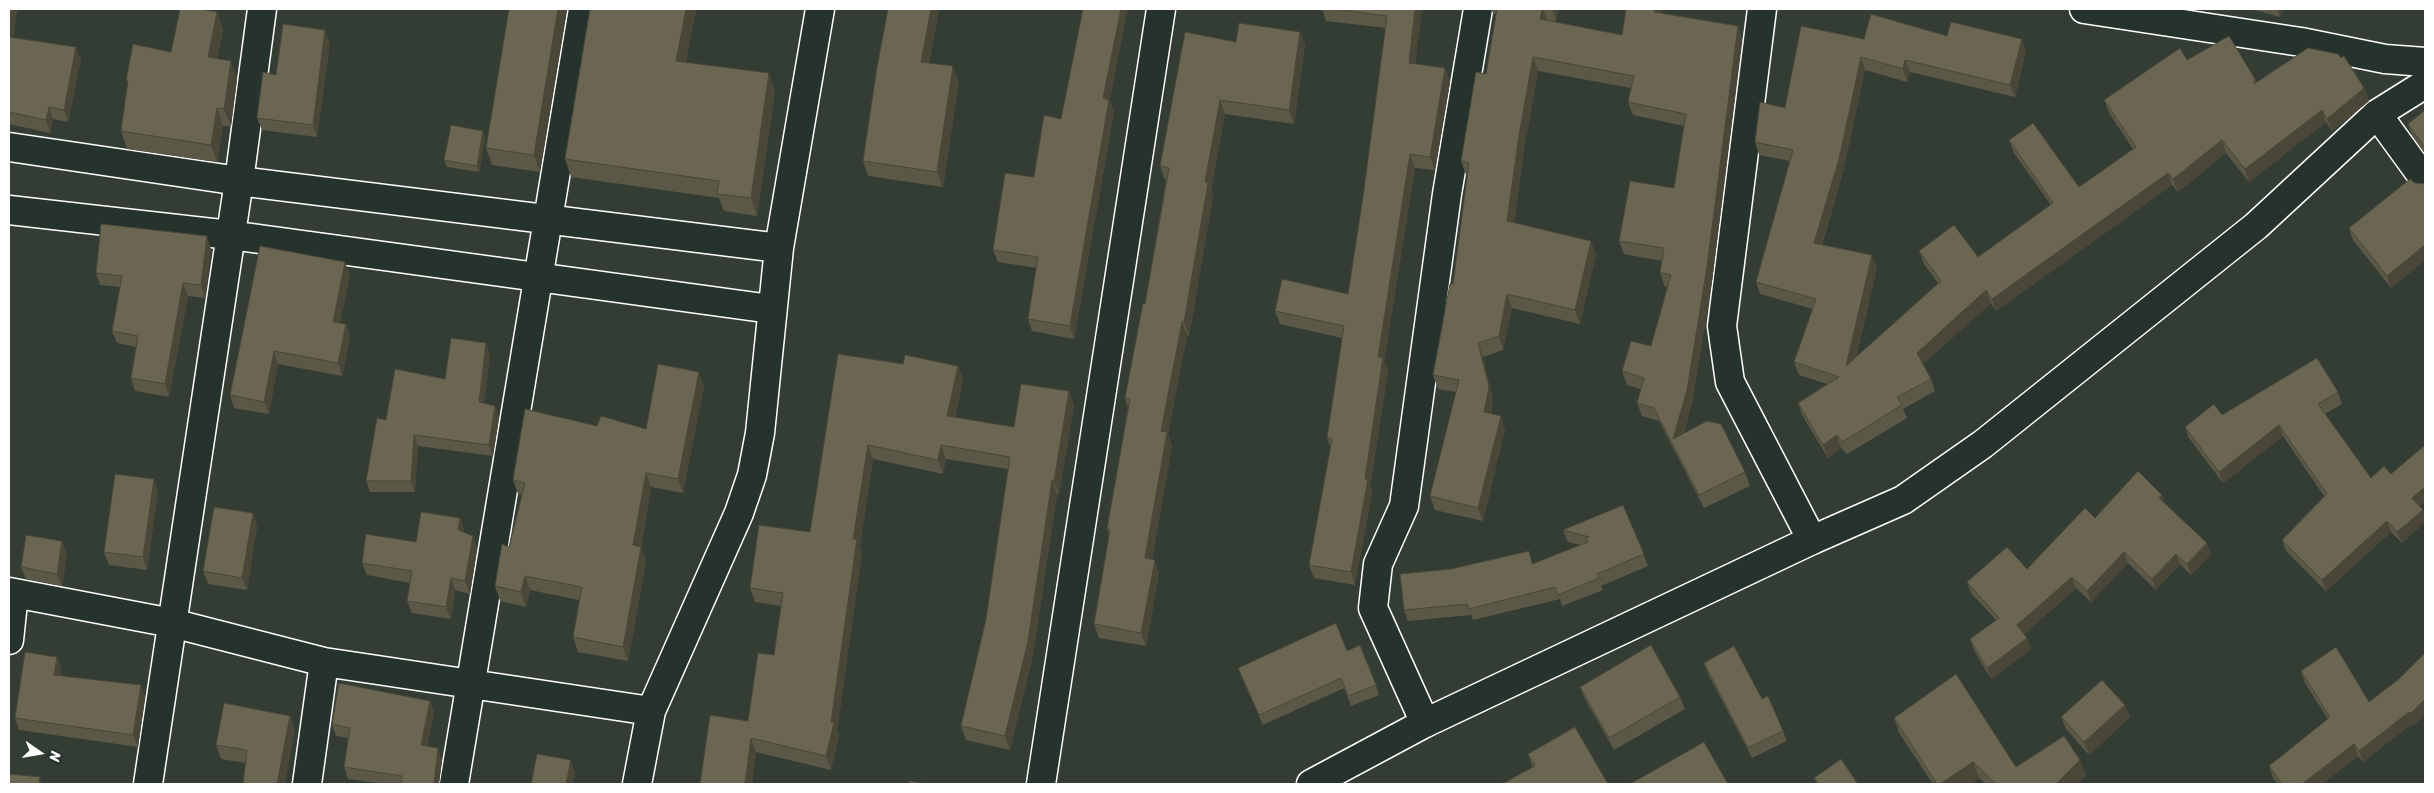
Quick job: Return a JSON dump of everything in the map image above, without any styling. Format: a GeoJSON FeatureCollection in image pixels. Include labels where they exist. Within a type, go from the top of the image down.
{"type":"FeatureCollection","features":[{"type":"Feature","properties":{"kind":"street"},"geometry":{"type":"LineString","coordinates":[[148,784],[239,181],[262,9]]}},
{"type":"Feature","properties":{"kind":"street"},"geometry":{"type":"LineString","coordinates":[[454,784],[583,9]]}},
{"type":"Feature","properties":{"kind":"street"},"geometry":{"type":"LineString","coordinates":[[637,784],[651,711],[739,513],[752,475],[760,433],[778,248],[820,9]]}},
{"type":"Feature","properties":{"kind":"street"},"geometry":{"type":"LineString","coordinates":[[1041,784],[1161,9]]}},
{"type":"Feature","properties":{"kind":"street"},"geometry":{"type":"LineString","coordinates":[[1425,723],[1373,608],[1378,564],[1404,506],[1447,194],[1478,9]]}},
{"type":"Feature","properties":{"kind":"street"},"geometry":{"type":"LineString","coordinates":[[1762,9],[1722,326],[1730,382],[1812,540]]}},
{"type":"Feature","properties":{"kind":"street"},"geometry":{"type":"LineString","coordinates":[[2087,9],[2301,42],[2385,59],[2425,62]]}},
{"type":"Feature","properties":{"kind":"street"},"geometry":{"type":"LineString","coordinates":[[1311,784],[1425,723],[1812,540],[1903,500],[1983,444],[2256,226],[2377,114],[2425,84]]}},
{"type":"Feature","properties":{"kind":"street"},"geometry":{"type":"LineString","coordinates":[[2377,114],[2425,180]]}},
{"type":"Feature","properties":{"kind":"street"},"geometry":{"type":"LineString","coordinates":[[9,147],[239,181],[778,248]]}},
{"type":"Feature","properties":{"kind":"street"},"geometry":{"type":"LineString","coordinates":[[9,210],[230,235],[771,309]]}},
{"type":"Feature","properties":{"kind":"street"},"geometry":{"type":"LineString","coordinates":[[9,640],[12,593],[172,623],[324,662],[651,711]]}},
{"type":"Feature","properties":{"kind":"street"},"geometry":{"type":"LineString","coordinates":[[307,784],[324,662]]}},
{"type":"Feature","properties":{"kind":"building"},"geometry":{"type":"Polygon","coordinates":[[[180,9],[199,9],[217,12],[208,57],[231,61],[224,109],[217,108],[211,145],[121,131],[128,80],[126,80],[133,44],[171,52],[180,9]]]}},
{"type":"Feature","properties":{"kind":"building"},"geometry":{"type":"Polygon","coordinates":[[[509,9],[558,9],[534,155],[486,148],[509,9]]]}},
{"type":"Feature","properties":{"kind":"building"},"geometry":{"type":"Polygon","coordinates":[[[590,9],[686,9],[676,61],[769,73],[751,198],[717,194],[719,181],[565,159],[590,9]]]}},
{"type":"Feature","properties":{"kind":"building"},"geometry":{"type":"Polygon","coordinates":[[[888,9],[931,9],[921,62],[953,66],[937,172],[863,161],[888,9]]]}},
{"type":"Feature","properties":{"kind":"building"},"geometry":{"type":"Polygon","coordinates":[[[1083,9],[1121,9],[1103,98],[1109,100],[1070,326],[1028,319],[1038,257],[993,250],[1005,173],[1034,177],[1044,115],[1061,119],[1083,9]]]}},
{"type":"Feature","properties":{"kind":"building"},"geometry":{"type":"Polygon","coordinates":[[[1334,9],[1415,9],[1409,63],[1445,68],[1430,157],[1410,154],[1378,357],[1383,357],[1365,479],[1368,479],[1351,572],[1309,565],[1332,439],[1327,438],[1344,326],[1275,311],[1282,279],[1348,294],[1387,16],[1334,9]]]}},
{"type":"Feature","properties":{"kind":"building"},"geometry":{"type":"Polygon","coordinates":[[[1497,9],[1542,9],[1540,19],[1622,35],[1626,9],[1655,9],[1654,12],[1738,26],[1707,267],[1687,390],[1673,439],[1707,421],[1721,424],[1745,472],[1699,495],[1654,408],[1637,403],[1644,378],[1622,371],[1631,341],[1651,346],[1671,275],[1660,273],[1664,248],[1619,241],[1630,181],[1674,188],[1686,114],[1628,102],[1634,76],[1533,57],[1519,135],[1507,221],[1591,241],[1575,310],[1507,294],[1499,336],[1478,343],[1489,387],[1484,412],[1501,416],[1478,508],[1430,496],[1459,380],[1433,375],[1450,284],[1453,284],[1469,163],[1461,161],[1476,72],[1486,74],[1497,9]]]}},
{"type":"Feature","properties":{"kind":"building"},"geometry":{"type":"Polygon","coordinates":[[[1871,14],[1947,36],[1951,22],[2022,39],[2010,85],[1905,60],[1903,69],[1861,57],[1839,159],[1814,243],[1872,255],[1846,366],[1941,281],[1919,251],[1954,225],[1978,257],[2053,203],[2009,140],[2033,123],[2079,187],[2136,147],[2104,100],[2180,48],[2187,60],[2229,36],[2255,79],[2254,84],[2308,48],[2338,54],[2341,58],[2344,56],[2364,88],[2327,119],[2322,110],[2245,169],[2222,140],[2173,179],[2168,173],[1992,299],[1986,290],[1917,353],[1931,379],[1897,397],[1902,405],[1842,442],[1837,435],[1823,445],[1798,403],[1839,377],[1794,362],[1816,299],[1756,282],[1793,150],[1755,142],[1760,102],[1785,108],[1801,26],[1864,39],[1871,14]]]}},
{"type":"Feature","properties":{"kind":"building"},"geometry":{"type":"Polygon","coordinates":[[[1239,23],[1300,32],[1289,110],[1220,100],[1205,182],[1208,183],[1184,322],[1182,322],[1161,431],[1167,432],[1145,558],[1155,560],[1141,633],[1094,624],[1110,530],[1107,529],[1130,399],[1125,398],[1143,303],[1145,304],[1169,168],[1160,166],[1185,32],[1236,42],[1239,23]]]}},
{"type":"Feature","properties":{"kind":"building"},"geometry":{"type":"Polygon","coordinates":[[[283,24],[325,30],[313,125],[257,118],[263,72],[276,75],[283,24]]]}},
{"type":"Feature","properties":{"kind":"building"},"geometry":{"type":"Polygon","coordinates":[[[9,37],[76,47],[64,110],[49,107],[46,120],[9,112],[9,37]]]}},
{"type":"Feature","properties":{"kind":"building"},"geometry":{"type":"Polygon","coordinates":[[[2425,110],[2425,148],[2408,124],[2425,110]]]}},
{"type":"Feature","properties":{"kind":"building"},"geometry":{"type":"Polygon","coordinates":[[[451,125],[483,131],[477,166],[444,160],[451,125]]]}},
{"type":"Feature","properties":{"kind":"building"},"geometry":{"type":"Polygon","coordinates":[[[2410,179],[2415,183],[2425,183],[2425,245],[2387,276],[2349,228],[2410,179]]]}},
{"type":"Feature","properties":{"kind":"building"},"geometry":{"type":"Polygon","coordinates":[[[101,224],[207,236],[201,285],[183,283],[165,384],[131,378],[138,336],[112,331],[122,276],[96,273],[101,224]]]}},
{"type":"Feature","properties":{"kind":"building"},"geometry":{"type":"Polygon","coordinates":[[[260,246],[345,262],[333,322],[346,324],[338,363],[274,351],[264,402],[230,395],[260,246]]]}},
{"type":"Feature","properties":{"kind":"building"},"geometry":{"type":"Polygon","coordinates":[[[451,338],[486,343],[479,402],[495,406],[489,445],[414,435],[411,481],[366,481],[377,418],[386,420],[395,369],[445,379],[451,338]]]}},
{"type":"Feature","properties":{"kind":"building"},"geometry":{"type":"Polygon","coordinates":[[[838,354],[903,364],[905,355],[958,366],[947,416],[1014,427],[1021,384],[1069,391],[1054,481],[1052,480],[1028,641],[1005,736],[961,726],[986,619],[1010,457],[941,445],[938,460],[868,445],[853,539],[857,539],[831,722],[834,723],[826,756],[751,738],[745,784],[700,784],[710,715],[748,721],[758,653],[774,655],[783,593],[750,588],[759,525],[810,532],[838,354]]]}},
{"type":"Feature","properties":{"kind":"building"},"geometry":{"type":"Polygon","coordinates":[[[2317,358],[2338,392],[2318,404],[2371,478],[2384,466],[2391,474],[2425,445],[2425,487],[2412,498],[2423,510],[2397,532],[2387,521],[2322,580],[2282,540],[2327,494],[2279,425],[2219,472],[2185,427],[2214,404],[2222,415],[2317,358]]]}},
{"type":"Feature","properties":{"kind":"building"},"geometry":{"type":"Polygon","coordinates":[[[658,364],[699,372],[678,479],[646,473],[633,545],[641,547],[623,647],[573,637],[582,587],[525,576],[521,592],[495,586],[502,544],[509,547],[525,483],[513,480],[525,409],[597,426],[601,416],[646,429],[658,364]]]}},
{"type":"Feature","properties":{"kind":"building"},"geometry":{"type":"Polygon","coordinates":[[[2138,471],[2162,495],[2159,498],[2207,543],[2187,564],[2176,554],[2152,579],[2124,552],[2087,591],[2072,577],[2017,625],[2027,638],[1987,668],[1970,639],[1999,618],[1967,582],[2007,547],[2027,569],[2085,508],[2095,518],[2138,471]]]}},
{"type":"Feature","properties":{"kind":"building"},"geometry":{"type":"Polygon","coordinates":[[[115,474],[154,479],[143,557],[104,552],[115,474]]]}},
{"type":"Feature","properties":{"kind":"building"},"geometry":{"type":"Polygon","coordinates":[[[1623,505],[1644,554],[1597,574],[1599,578],[1558,595],[1555,587],[1469,609],[1467,604],[1404,610],[1400,574],[1451,569],[1529,551],[1532,564],[1588,542],[1586,537],[1589,537],[1563,530],[1623,505]]]}},
{"type":"Feature","properties":{"kind":"building"},"geometry":{"type":"Polygon","coordinates":[[[214,507],[253,513],[242,578],[203,571],[214,507]]]}},
{"type":"Feature","properties":{"kind":"building"},"geometry":{"type":"Polygon","coordinates":[[[421,512],[460,518],[458,530],[473,536],[465,581],[451,578],[446,607],[407,601],[412,571],[362,563],[366,534],[416,542],[421,512]]]}},
{"type":"Feature","properties":{"kind":"building"},"geometry":{"type":"Polygon","coordinates":[[[26,535],[62,541],[57,574],[21,567],[26,535]]]}},
{"type":"Feature","properties":{"kind":"building"},"geometry":{"type":"Polygon","coordinates":[[[1336,623],[1347,651],[1360,645],[1376,685],[1348,696],[1341,678],[1259,715],[1238,668],[1336,623]]]}},
{"type":"Feature","properties":{"kind":"building"},"geometry":{"type":"Polygon","coordinates":[[[1651,645],[1680,697],[1609,738],[1580,687],[1651,645]]]}},
{"type":"Feature","properties":{"kind":"building"},"geometry":{"type":"Polygon","coordinates":[[[1734,646],[1762,699],[1768,696],[1783,731],[1748,748],[1704,663],[1734,646]]]}},
{"type":"Feature","properties":{"kind":"building"},"geometry":{"type":"Polygon","coordinates":[[[2336,647],[2369,702],[2399,679],[2425,653],[2425,699],[2410,714],[2409,712],[2359,751],[2354,744],[2302,784],[2282,784],[2269,766],[2330,717],[2301,671],[2336,647]]]}},
{"type":"Feature","properties":{"kind":"building"},"geometry":{"type":"Polygon","coordinates":[[[25,652],[57,657],[54,675],[141,685],[133,735],[15,718],[25,652]]]}},
{"type":"Feature","properties":{"kind":"building"},"geometry":{"type":"Polygon","coordinates":[[[1956,674],[2016,767],[2064,736],[2080,760],[2056,784],[1996,784],[1973,762],[1940,784],[1937,784],[1894,718],[1956,674]]]}},
{"type":"Feature","properties":{"kind":"building"},"geometry":{"type":"Polygon","coordinates":[[[2102,680],[2125,705],[2084,742],[2061,717],[2102,680]]]}},
{"type":"Feature","properties":{"kind":"building"},"geometry":{"type":"Polygon","coordinates":[[[339,683],[430,701],[421,745],[438,748],[434,784],[401,784],[402,776],[344,767],[350,728],[332,724],[339,683]]]}},
{"type":"Feature","properties":{"kind":"building"},"geometry":{"type":"Polygon","coordinates":[[[224,703],[290,716],[277,784],[243,784],[247,750],[216,745],[224,703]]]}},
{"type":"Feature","properties":{"kind":"building"},"geometry":{"type":"Polygon","coordinates":[[[1575,727],[1608,784],[1502,784],[1535,766],[1528,754],[1575,727]]]}},
{"type":"Feature","properties":{"kind":"building"},"geometry":{"type":"Polygon","coordinates":[[[1704,742],[1728,784],[1630,784],[1704,742]]]}},
{"type":"Feature","properties":{"kind":"building"},"geometry":{"type":"Polygon","coordinates":[[[537,754],[571,760],[566,784],[531,784],[537,754]]]}},
{"type":"Feature","properties":{"kind":"building"},"geometry":{"type":"Polygon","coordinates":[[[1841,759],[1858,784],[1818,784],[1814,778],[1841,759]]]}},
{"type":"Feature","properties":{"kind":"building"},"geometry":{"type":"Polygon","coordinates":[[[9,774],[40,777],[39,784],[9,784],[9,774]]]}},
{"type":"Feature","properties":{"kind":"building"},"geometry":{"type":"Polygon","coordinates":[[[909,781],[925,784],[909,784],[909,781]]]}}]}
